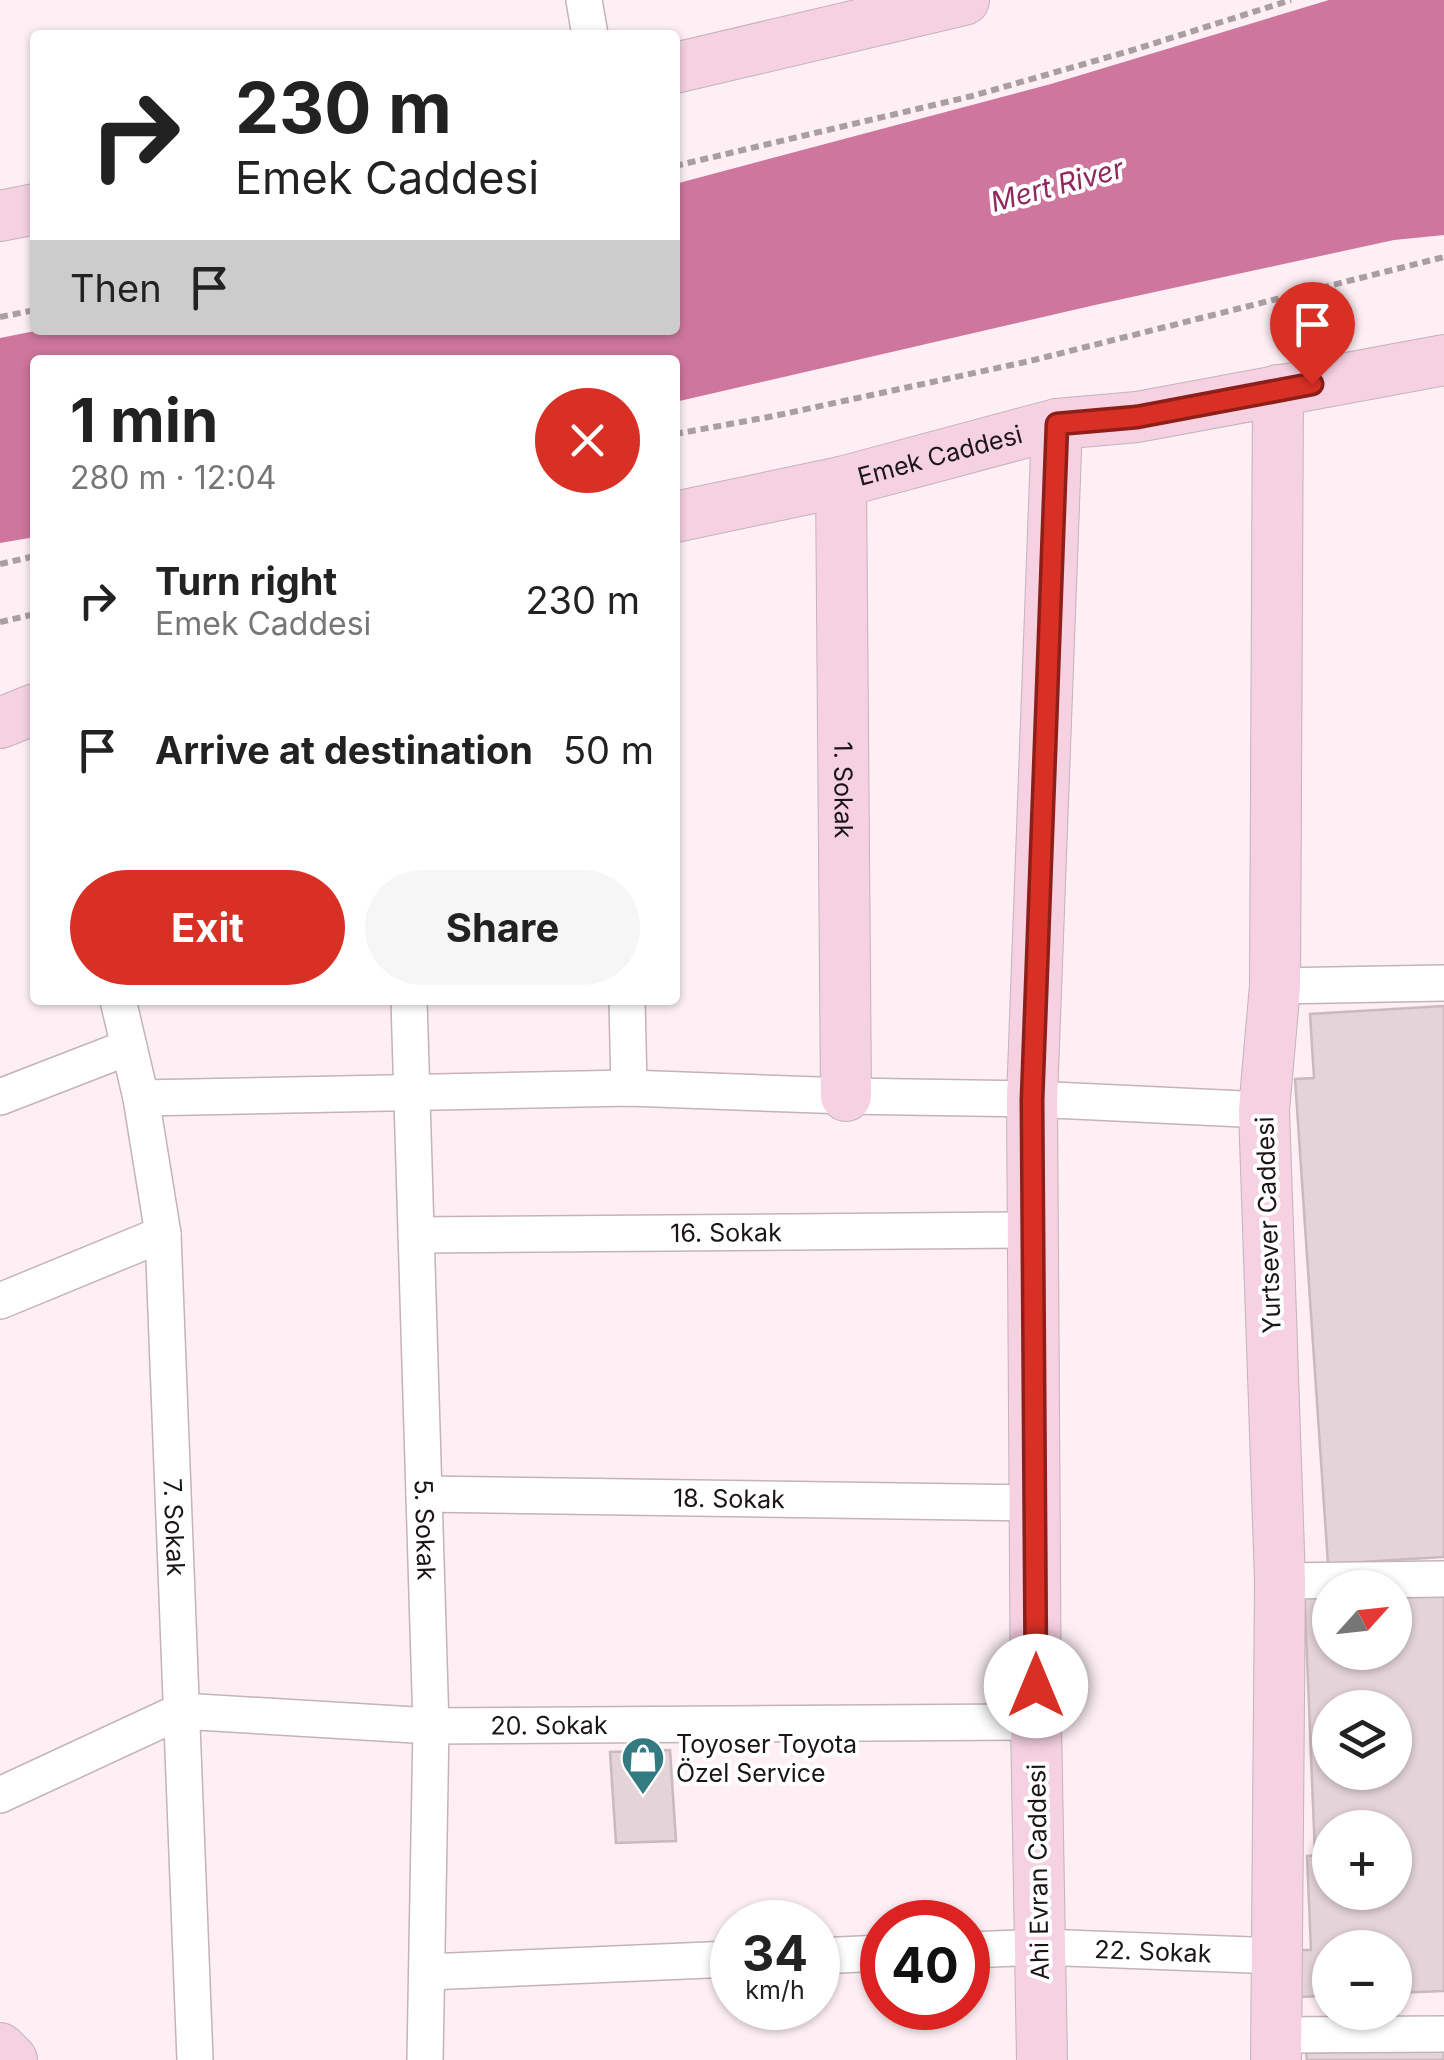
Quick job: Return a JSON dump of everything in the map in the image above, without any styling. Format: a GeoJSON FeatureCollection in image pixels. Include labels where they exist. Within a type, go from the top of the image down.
{"type":"FeatureCollection","features":[{"type":"Feature","properties":{"kind":"street"},"geometry":{"type":"LineString","coordinates":[[584,0],[589,30]]}},
{"type":"Feature","properties":{"kind":"street"},"geometry":{"type":"LineString","coordinates":[[680,67],[964,0]]}},
{"type":"Feature","properties":{"kind":"street"},"geometry":{"type":"LineString","coordinates":[[0,216],[30,210]]}},
{"type":"Feature","properties":{"kind":"street","name":"Emek Caddesi"},"geometry":{"type":"LineString","coordinates":[[680,517],[841,482],[1057,424],[1137,417],[1444,360]]}},
{"type":"Feature","properties":{"kind":"street","name":"Yurtsever Caddesi"},"geometry":{"type":"LineString","coordinates":[[1276,2048],[1280,1581],[1264,1110],[1275,986],[1278,390]]}},
{"type":"Feature","properties":{"kind":"street","name":"Ahi Evran Caddesi"},"geometry":{"type":"LineString","coordinates":[[1042,2060],[1032,1100],[1057,424]]}},
{"type":"Feature","properties":{"kind":"street","name":"1. Sokak"},"geometry":{"type":"LineString","coordinates":[[841,482],[846,1096]]}},
{"type":"Feature","properties":{"kind":"street"},"geometry":{"type":"LineString","coordinates":[[0,723],[30,711]]}},
{"type":"Feature","properties":{"kind":"street"},"geometry":{"type":"LineString","coordinates":[[1275,986],[1444,984]]}},
{"type":"Feature","properties":{"kind":"street","name":"7. Sokak"},"geometry":{"type":"LineString","coordinates":[[119,1005],[141,1098],[163,1234],[194,2060]]}},
{"type":"Feature","properties":{"kind":"street","name":"5. Sokak"},"geometry":{"type":"LineString","coordinates":[[409,1005],[431,1726],[425,2060]]}},
{"type":"Feature","properties":{"kind":"street"},"geometry":{"type":"LineString","coordinates":[[627,1005],[629,1088]]}},
{"type":"Feature","properties":{"kind":"street"},"geometry":{"type":"LineString","coordinates":[[0,1096],[129,1047]]}},
{"type":"Feature","properties":{"kind":"street"},"geometry":{"type":"LineString","coordinates":[[141,1098],[629,1088],[1264,1110]]}},
{"type":"Feature","properties":{"kind":"street","name":"16. Sokak"},"geometry":{"type":"LineString","coordinates":[[416,1235],[1034,1230]]}},
{"type":"Feature","properties":{"kind":"street"},"geometry":{"type":"LineString","coordinates":[[0,1301],[163,1234]]}},
{"type":"Feature","properties":{"kind":"street","name":"18. Sokak"},"geometry":{"type":"LineString","coordinates":[[424,1494],[1034,1503]]}},
{"type":"Feature","properties":{"kind":"street"},"geometry":{"type":"LineString","coordinates":[[1280,1581],[1444,1579]]}},
{"type":"Feature","properties":{"kind":"street"},"geometry":{"type":"LineString","coordinates":[[0,1796],[181,1710]]}},
{"type":"Feature","properties":{"kind":"street","name":"20. Sokak"},"geometry":{"type":"LineString","coordinates":[[181,1710],[431,1726],[1036,1722]]}},
{"type":"Feature","properties":{"kind":"street","name":"22. Sokak"},"geometry":{"type":"LineString","coordinates":[[990,1949],[1040,1947],[1276,1956]]}},
{"type":"Feature","properties":{"kind":"street"},"geometry":{"type":"LineString","coordinates":[[427,1972],[710,1961]]}},
{"type":"Feature","properties":{"kind":"street"},"geometry":{"type":"LineString","coordinates":[[1276,2048],[1444,2034]]}},
{"type":"Feature","properties":{"kind":"street"},"geometry":{"type":"LineString","coordinates":[[0,2048],[12,2060]]}},
{"type":"Feature","properties":{"kind":"path"},"geometry":{"type":"LineString","coordinates":[[680,165],[972,96],[1292,0]]}},
{"type":"Feature","properties":{"kind":"path"},"geometry":{"type":"LineString","coordinates":[[680,433],[1030,361],[1444,257]]}},
{"type":"Feature","properties":{"kind":"path"},"geometry":{"type":"LineString","coordinates":[[0,318],[30,311]]}},
{"type":"Feature","properties":{"kind":"path"},"geometry":{"type":"LineString","coordinates":[[0,564],[30,557]]}},
{"type":"Feature","properties":{"kind":"path"},"geometry":{"type":"LineString","coordinates":[[0,622],[30,615]]}},
{"type":"Feature","properties":{"kind":"water","name":"Mert River"},"geometry":{"type":"Polygon","coordinates":[[[1329,0],[1444,0],[1444,235],[1394,240],[680,401],[680,355],[30,355],[30,538],[0,543],[0,338],[30,332],[680,335],[680,183],[1051,84],[1329,0]]]}},
{"type":"Feature","properties":{"kind":"building"},"geometry":{"type":"Polygon","coordinates":[[[1444,1006],[1444,1557],[1328,1564],[1295,1079],[1314,1078],[1310,1014],[1444,1006]]]}},
{"type":"Feature","properties":{"kind":"building"},"geometry":{"type":"Polygon","coordinates":[[[1444,1576],[1444,1991],[1412,1992],[1412,1930],[1312,1930],[1312,1997],[1296,1997],[1294,1950],[1311,1950],[1307,1856],[1312,1855],[1312,1910],[1412,1910],[1412,1810],[1313,1810],[1312,1790],[1412,1790],[1412,1690],[1312,1690],[1312,1781],[1304,1582],[1312,1582],[1312,1670],[1412,1670],[1412,1577],[1444,1576]]]}},
{"type":"Feature","properties":{"kind":"building","name":"Toyoser Toyota Özel Service"},"geometry":{"type":"Polygon","coordinates":[[[670,1750],[676,1841],[616,1843],[610,1752],[670,1750]]]}},
{"type":"Feature","properties":{"kind":"building"},"geometry":{"type":"Polygon","coordinates":[[[1444,2046],[1444,2060],[1307,2060],[1306,2053],[1444,2046]]]}},
{"type":"Feature","properties":{"kind":"place","name":"Toyoser Toyota Özel Service"},"geometry":{"type":"Point","coordinates":[643,1796]}},
{"type":"Feature","properties":{"kind":"route"},"geometry":{"type":"LineString","coordinates":[[1036,1686],[1032,1100],[1057,424],[1137,417],[1312,384]]}}]}
